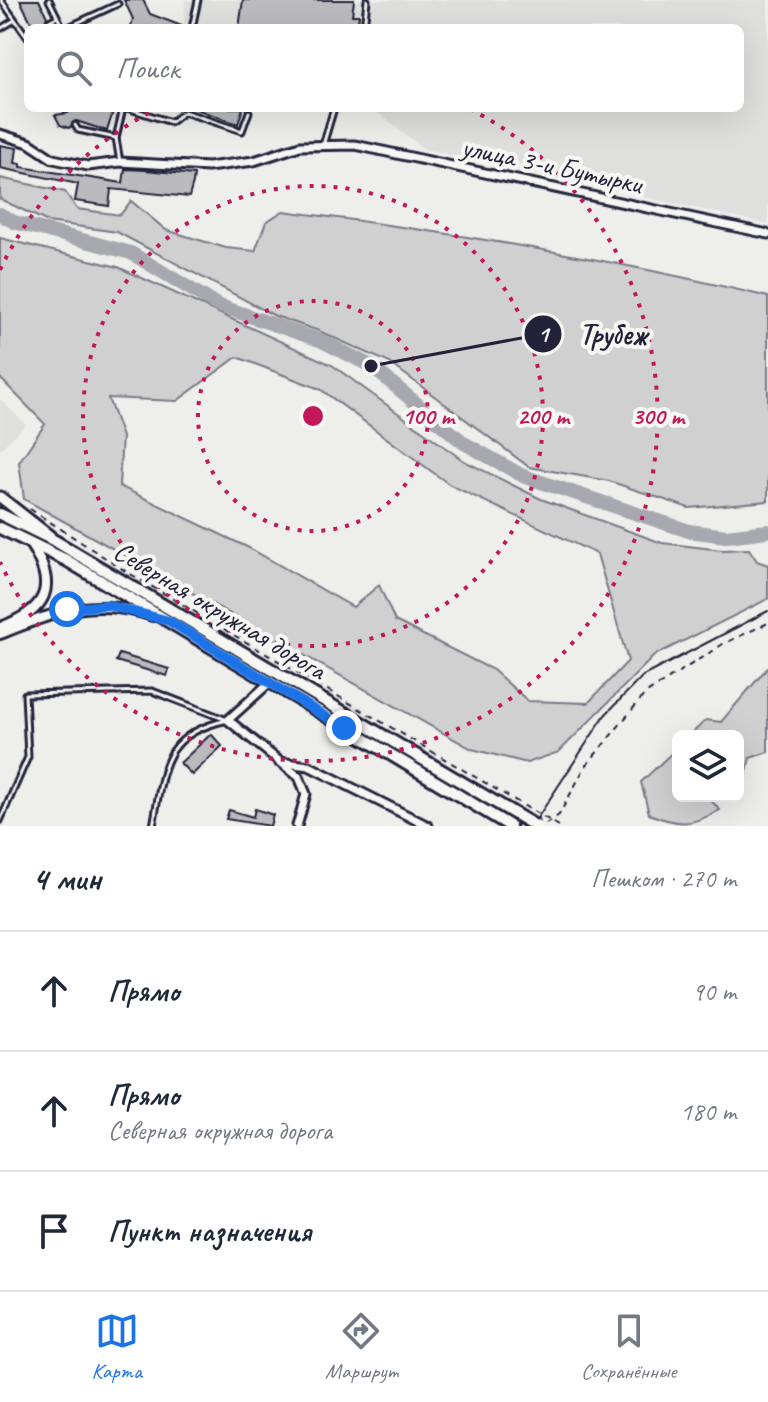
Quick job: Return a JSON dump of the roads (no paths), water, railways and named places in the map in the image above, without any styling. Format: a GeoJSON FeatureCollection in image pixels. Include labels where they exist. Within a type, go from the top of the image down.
{"type":"FeatureCollection","features":[{"type":"Feature","properties":{"kind":"main road"},"geometry":{"type":"LineString","coordinates":[[0,497],[55,541]]}},
{"type":"Feature","properties":{"kind":"main road","name":"Северная окружная дорога"},"geometry":{"type":"LineString","coordinates":[[0,514],[55,541],[537,825]]}},
{"type":"Feature","properties":{"kind":"main road","name":"Северная окружная дорога"},"geometry":{"type":"LineString","coordinates":[[0,528],[28,540],[169,621],[510,826]]}},
{"type":"Feature","properties":{"kind":"main road"},"geometry":{"type":"LineString","coordinates":[[0,628],[31,613],[44,597],[47,586],[44,566],[28,540]]}},
{"type":"Feature","properties":{"kind":"street","name":"улица 3-и Бутырки"},"geometry":{"type":"LineString","coordinates":[[0,134],[29,143],[53,159],[88,166],[120,162],[208,167],[254,161],[300,146],[355,145],[768,234]]}},
{"type":"Feature","properties":{"kind":"street"},"geometry":{"type":"LineString","coordinates":[[0,634],[86,605],[131,608],[169,621]]}},
{"type":"Feature","properties":{"kind":"street"},"geometry":{"type":"LineString","coordinates":[[269,683],[228,720],[293,772],[303,784],[305,803],[297,826]]}},
{"type":"Feature","properties":{"kind":"street"},"geometry":{"type":"LineString","coordinates":[[277,762],[309,766],[428,826]]}},
{"type":"Feature","properties":{"kind":"street"},"geometry":{"type":"LineString","coordinates":[[405,826],[409,815]]}},
{"type":"Feature","properties":{"kind":"lane"},"geometry":{"type":"LineString","coordinates":[[1,0],[13,21],[24,30]]}},
{"type":"Feature","properties":{"kind":"lane"},"geometry":{"type":"LineString","coordinates":[[49,0],[61,24]]}},
{"type":"Feature","properties":{"kind":"lane"},"geometry":{"type":"LineString","coordinates":[[193,24],[198,0]]}},
{"type":"Feature","properties":{"kind":"lane"},"geometry":{"type":"LineString","coordinates":[[364,24],[367,0]]}},
{"type":"Feature","properties":{"kind":"lane"},"geometry":{"type":"LineString","coordinates":[[73,24],[118,4]]}},
{"type":"Feature","properties":{"kind":"lane"},"geometry":{"type":"LineString","coordinates":[[49,21],[57,17]]}},
{"type":"Feature","properties":{"kind":"lane"},"geometry":{"type":"LineString","coordinates":[[0,29],[13,21]]}},
{"type":"Feature","properties":{"kind":"lane"},"geometry":{"type":"LineString","coordinates":[[120,162],[116,138],[124,112]]}},
{"type":"Feature","properties":{"kind":"lane"},"geometry":{"type":"LineString","coordinates":[[138,112],[171,122],[184,112],[242,131],[249,112]]}},
{"type":"Feature","properties":{"kind":"lane"},"geometry":{"type":"LineString","coordinates":[[323,146],[333,112]]}},
{"type":"Feature","properties":{"kind":"lane"},"geometry":{"type":"LineString","coordinates":[[75,125],[78,130],[116,138]]}},
{"type":"Feature","properties":{"kind":"lane"},"geometry":{"type":"LineString","coordinates":[[0,821],[28,757],[25,694],[152,691],[228,720]]}},
{"type":"Feature","properties":{"kind":"lane"},"geometry":{"type":"LineString","coordinates":[[153,826],[163,768],[171,749],[186,734],[228,720]]}},
{"type":"Feature","properties":{"kind":"waterway"},"geometry":{"type":"LineString","coordinates":[[0,214],[14,222],[131,253],[217,305],[322,341],[371,366],[464,443],[523,476],[689,531],[726,536],[768,531]]}},
{"type":"Feature","properties":{"kind":"railway"},"geometry":{"type":"LineString","coordinates":[[532,826],[605,715],[643,676],[768,611]]}},
{"type":"Feature","properties":{"kind":"place","name":"Трубеж"},"geometry":{"type":"Point","coordinates":[371,366]}}]}
